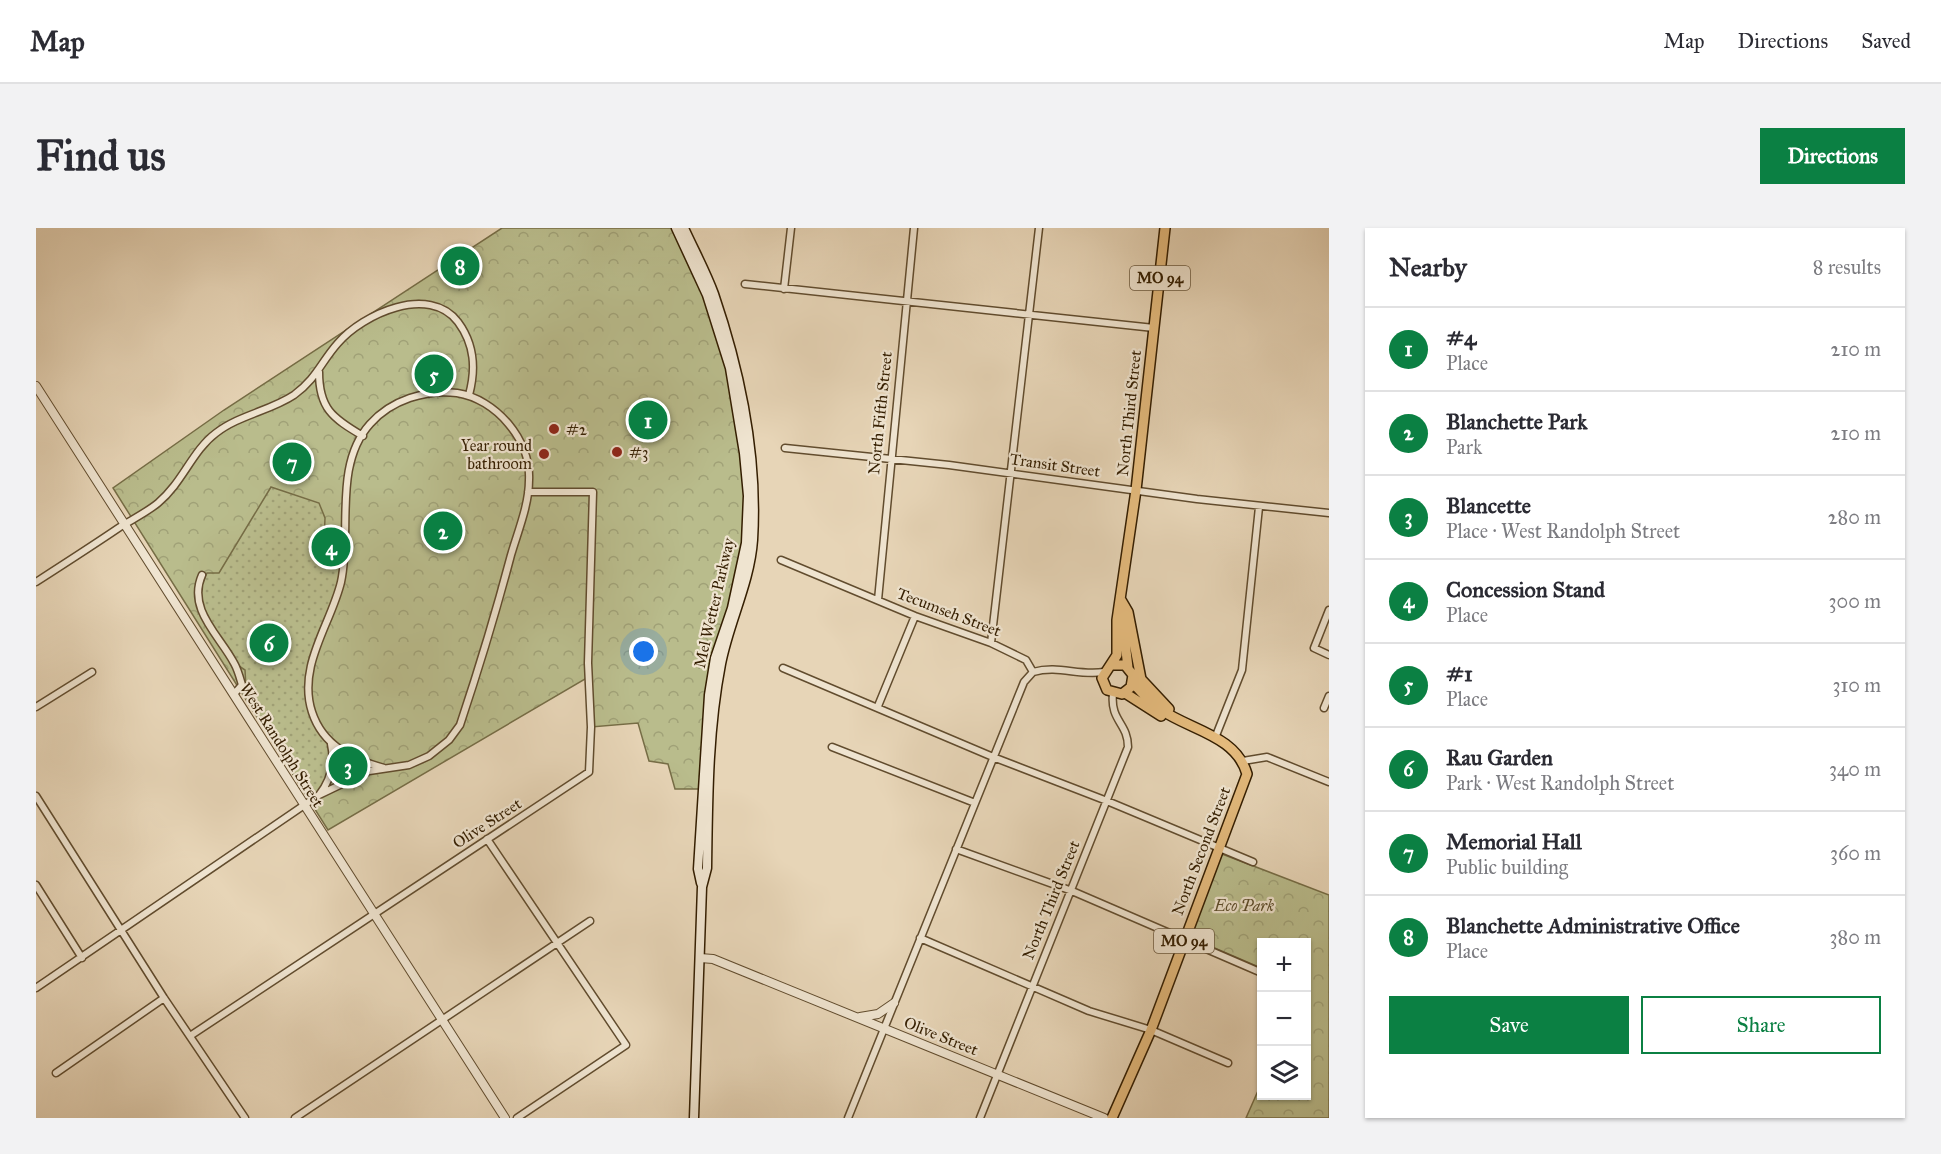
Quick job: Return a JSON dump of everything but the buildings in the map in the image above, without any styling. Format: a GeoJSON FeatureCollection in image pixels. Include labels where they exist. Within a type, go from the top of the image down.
{"type":"FeatureCollection","features":[{"type":"Feature","properties":{"kind":"main road","name":"Mel Wetter Parkway"},"geometry":{"type":"LineString","coordinates":[[676,228],[707,294],[730,368],[744,453],[748,496],[746,543],[732,608],[716,658],[711,704],[699,869],[702,887],[700,958]]}},
{"type":"Feature","properties":{"kind":"main road","name":"Mel Wetter Parkway"},"geometry":{"type":"LineString","coordinates":[[684,228],[714,292],[736,367],[751,452],[754,496],[752,544],[738,610],[711,704]]}},
{"type":"Feature","properties":{"kind":"main road","name":"North Third Street"},"geometry":{"type":"LineString","coordinates":[[1113,664],[1118,655],[1117,620],[1136,490],[1165,228]]}},
{"type":"Feature","properties":{"kind":"main road","name":"North Third Street"},"geometry":{"type":"LineString","coordinates":[[1121,600],[1128,668],[1137,681]]}},
{"type":"Feature","properties":{"kind":"main road","name":"North Third Street"},"geometry":{"type":"LineString","coordinates":[[1121,600],[1128,612],[1137,681]]}},
{"type":"Feature","properties":{"kind":"main road"},"geometry":{"type":"LineString","coordinates":[[1104,672],[1113,664],[1128,668]]}},
{"type":"Feature","properties":{"kind":"main road","name":"North Third Street"},"geometry":{"type":"LineString","coordinates":[[1104,672],[1104,685],[1113,694]]}},
{"type":"Feature","properties":{"kind":"main road"},"geometry":{"type":"LineString","coordinates":[[1125,693],[1137,681],[1160,709],[1233,748],[1243,761]]}},
{"type":"Feature","properties":{"kind":"main road"},"geometry":{"type":"LineString","coordinates":[[1113,694],[1125,693],[1167,720],[1189,726]]}},
{"type":"Feature","properties":{"kind":"main road","name":"North Second Street"},"geometry":{"type":"LineString","coordinates":[[1112,1118],[1151,1030],[1247,774],[1243,761]]}},
{"type":"Feature","properties":{"kind":"main road"},"geometry":{"type":"LineString","coordinates":[[694,1118],[700,958]]}},
{"type":"Feature","properties":{"kind":"street"},"geometry":{"type":"LineString","coordinates":[[784,289],[791,228]]}},
{"type":"Feature","properties":{"kind":"street","name":"North Fifth Street"},"geometry":{"type":"LineString","coordinates":[[878,600],[914,228]]}},
{"type":"Feature","properties":{"kind":"street"},"geometry":{"type":"LineString","coordinates":[[991,643],[1039,228]]}},
{"type":"Feature","properties":{"kind":"street"},"geometry":{"type":"LineString","coordinates":[[745,284],[1154,328]]}},
{"type":"Feature","properties":{"kind":"street"},"geometry":{"type":"LineString","coordinates":[[36,582],[158,503],[183,477],[203,445],[216,433],[294,395],[319,372],[337,344],[352,330],[399,307],[420,304],[438,306],[454,318],[466,335],[472,349],[474,367],[469,395]]}},
{"type":"Feature","properties":{"kind":"street"},"geometry":{"type":"LineString","coordinates":[[319,372],[322,401],[340,421],[363,436]]}},
{"type":"Feature","properties":{"kind":"street","name":"West Randolph Street"},"geometry":{"type":"LineString","coordinates":[[36,386],[505,1118]]}},
{"type":"Feature","properties":{"kind":"street"},"geometry":{"type":"LineString","coordinates":[[36,988],[319,795],[369,771],[409,765],[429,756],[449,740],[460,724],[499,600],[530,478],[521,442],[497,412],[469,395],[430,394],[405,399],[386,409],[369,425],[349,472],[346,540],[340,584],[314,652],[310,674],[312,713],[331,744],[334,759],[326,786],[319,795]]}},
{"type":"Feature","properties":{"kind":"street","name":"Transit Street"},"geometry":{"type":"LineString","coordinates":[[785,448],[1010,472],[1259,507],[1329,513]]}},
{"type":"Feature","properties":{"kind":"street","name":"Olive Street"},"geometry":{"type":"LineString","coordinates":[[190,1036],[372,913],[589,772],[591,727],[588,663],[594,521],[593,492],[528,492]]}},
{"type":"Feature","properties":{"kind":"street"},"geometry":{"type":"LineString","coordinates":[[1215,738],[1242,670],[1259,507]]}},
{"type":"Feature","properties":{"kind":"street","name":"Tecumseh Street"},"geometry":{"type":"LineString","coordinates":[[781,560],[915,616],[991,643],[1026,660],[1033,672]]}},
{"type":"Feature","properties":{"kind":"street"},"geometry":{"type":"LineString","coordinates":[[202,575],[198,584],[201,614],[235,664],[242,685],[234,694]]}},
{"type":"Feature","properties":{"kind":"street"},"geometry":{"type":"LineString","coordinates":[[1329,610],[1314,648],[1329,655]]}},
{"type":"Feature","properties":{"kind":"street"},"geometry":{"type":"LineString","coordinates":[[878,706],[915,616]]}},
{"type":"Feature","properties":{"kind":"street"},"geometry":{"type":"LineString","coordinates":[[783,668],[878,706],[993,757],[1107,801],[1253,862]]}},
{"type":"Feature","properties":{"kind":"street"},"geometry":{"type":"LineString","coordinates":[[848,1118],[1024,682],[1033,672],[1050,668],[1080,674],[1104,672]]}},
{"type":"Feature","properties":{"kind":"street"},"geometry":{"type":"LineString","coordinates":[[36,707],[92,672]]}},
{"type":"Feature","properties":{"kind":"street","name":"North Third Street"},"geometry":{"type":"LineString","coordinates":[[980,1118],[1128,747],[1128,737],[1111,708],[1113,694]]}},
{"type":"Feature","properties":{"kind":"street"},"geometry":{"type":"LineString","coordinates":[[1324,708],[1329,696]]}},
{"type":"Feature","properties":{"kind":"street"},"geometry":{"type":"LineString","coordinates":[[331,744],[364,762],[384,768]]}},
{"type":"Feature","properties":{"kind":"street"},"geometry":{"type":"LineString","coordinates":[[832,747],[975,803]]}},
{"type":"Feature","properties":{"kind":"street"},"geometry":{"type":"LineString","coordinates":[[1243,761],[1267,758],[1329,782]]}},
{"type":"Feature","properties":{"kind":"street"},"geometry":{"type":"LineString","coordinates":[[36,796],[164,998],[245,1118]]}},
{"type":"Feature","properties":{"kind":"street"},"geometry":{"type":"LineString","coordinates":[[488,839],[556,944],[626,1045],[517,1118]]}},
{"type":"Feature","properties":{"kind":"street"},"geometry":{"type":"LineString","coordinates":[[956,849],[1072,891],[1257,971]]}},
{"type":"Feature","properties":{"kind":"street"},"geometry":{"type":"LineString","coordinates":[[36,885],[82,958]]}},
{"type":"Feature","properties":{"kind":"street"},"geometry":{"type":"LineString","coordinates":[[295,1118],[590,921]]}},
{"type":"Feature","properties":{"kind":"street"},"geometry":{"type":"LineString","coordinates":[[920,938],[1089,1011],[1151,1030],[1228,1063]]}},
{"type":"Feature","properties":{"kind":"street","name":"Olive Street"},"geometry":{"type":"LineString","coordinates":[[700,958],[713,959],[1104,1118]]}},
{"type":"Feature","properties":{"kind":"street"},"geometry":{"type":"LineString","coordinates":[[56,1073],[164,998]]}},
{"type":"Feature","properties":{"kind":"street"},"geometry":{"type":"LineString","coordinates":[[855,1017],[878,1014],[894,1004]]}},
{"type":"Feature","properties":{"kind":"green space"},"geometry":{"type":"Polygon","coordinates":[[[502,228],[676,228],[707,295],[730,368],[744,453],[746,543],[702,789],[675,789],[668,764],[649,761],[638,723],[591,727],[590,676],[328,830],[113,488],[224,410],[502,228]]]}},
{"type":"Feature","properties":{"kind":"green space"},"geometry":{"type":"Polygon","coordinates":[[[271,487],[319,503],[325,518],[323,565],[344,567],[310,674],[312,713],[331,744],[334,759],[326,786],[310,801],[243,694],[246,688],[245,670],[231,658],[216,639],[199,600],[202,583],[207,573],[219,573],[271,487]]]}},
{"type":"Feature","properties":{"kind":"green space","name":"Eco Park"},"geometry":{"type":"Polygon","coordinates":[[[1222,854],[1329,895],[1329,1118],[1246,1118],[1257,1093],[1257,1100],[1311,1100],[1311,938],[1257,938],[1257,966],[1189,937],[1222,854]]]}},
{"type":"Feature","properties":{"kind":"place","name":"Blanchette Administrative Office"},"geometry":{"type":"Point","coordinates":[460,266]}},
{"type":"Feature","properties":{"kind":"place","name":"#1"},"geometry":{"type":"Point","coordinates":[434,374]}},
{"type":"Feature","properties":{"kind":"place","name":"#4"},"geometry":{"type":"Point","coordinates":[648,420]}},
{"type":"Feature","properties":{"kind":"place","name":"#2"},"geometry":{"type":"Point","coordinates":[554,429]}},
{"type":"Feature","properties":{"kind":"place","name":"#3"},"geometry":{"type":"Point","coordinates":[617,452]}},
{"type":"Feature","properties":{"kind":"place","name":"Year round bathroom"},"geometry":{"type":"Point","coordinates":[544,454]}},
{"type":"Feature","properties":{"kind":"place","name":"Memorial Hall"},"geometry":{"type":"Point","coordinates":[292,462]}},
{"type":"Feature","properties":{"kind":"place","name":"Blanchette Park"},"geometry":{"type":"Point","coordinates":[443,531]}},
{"type":"Feature","properties":{"kind":"place","name":"Concession Stand"},"geometry":{"type":"Point","coordinates":[331,547]}},
{"type":"Feature","properties":{"kind":"place","name":"Rau Garden"},"geometry":{"type":"Point","coordinates":[269,643]}},
{"type":"Feature","properties":{"kind":"place","name":"Blancette"},"geometry":{"type":"Point","coordinates":[348,766]}}]}
